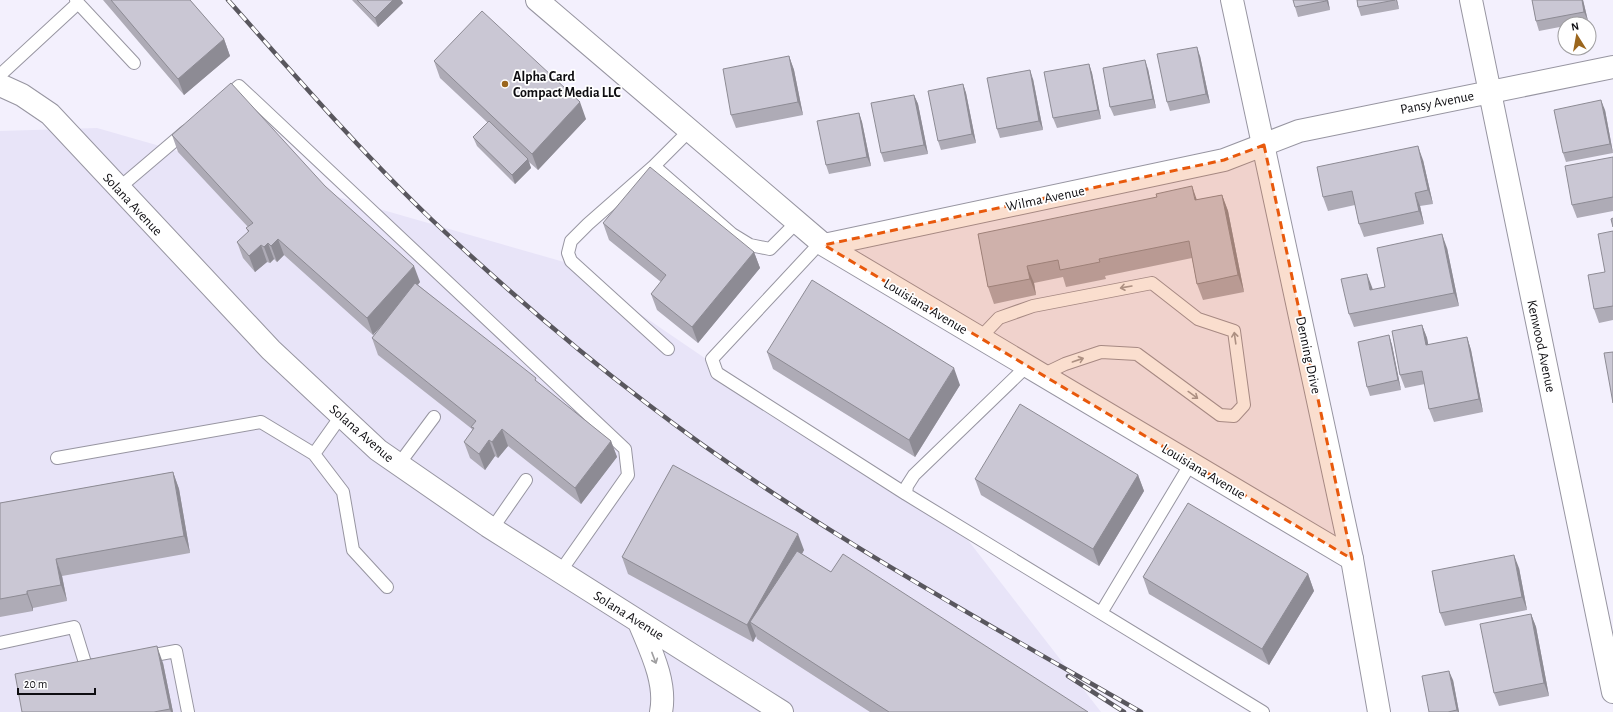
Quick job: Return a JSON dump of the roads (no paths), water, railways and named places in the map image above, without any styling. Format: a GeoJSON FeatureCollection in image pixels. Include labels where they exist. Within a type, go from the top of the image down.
{"type":"FeatureCollection","features":[{"type":"Feature","properties":{"kind":"street","name":"Louisiana Avenue"},"geometry":{"type":"LineString","coordinates":[[537,0],[822,244],[1352,559]]}},
{"type":"Feature","properties":{"kind":"street","name":"Denning Drive"},"geometry":{"type":"LineString","coordinates":[[1232,0],[1352,559],[1379,712]]}},
{"type":"Feature","properties":{"kind":"street","name":"Kenwood Avenue"},"geometry":{"type":"LineString","coordinates":[[1471,0],[1613,692]]}},
{"type":"Feature","properties":{"kind":"street","name":"Pansy Avenue"},"geometry":{"type":"LineString","coordinates":[[1264,145],[1299,131],[1613,67]]}},
{"type":"Feature","properties":{"kind":"street","name":"Solana Avenue"},"geometry":{"type":"LineString","coordinates":[[0,85],[22,95],[50,114],[271,350],[378,450],[492,529],[782,712]]}},
{"type":"Feature","properties":{"kind":"street","name":"Wilma Avenue"},"geometry":{"type":"LineString","coordinates":[[822,244],[1224,160],[1264,145]]}},
{"type":"Feature","properties":{"kind":"street"},"geometry":{"type":"LineString","coordinates":[[639,622],[656,664],[663,701],[661,712]]}},
{"type":"Feature","properties":{"kind":"lane"},"geometry":{"type":"LineString","coordinates":[[0,75],[77,1],[134,62]]}},
{"type":"Feature","properties":{"kind":"lane"},"geometry":{"type":"LineString","coordinates":[[214,107],[238,86],[625,449],[628,475],[560,572]]}},
{"type":"Feature","properties":{"kind":"lane"},"geometry":{"type":"LineString","coordinates":[[119,188],[197,122]]}},
{"type":"Feature","properties":{"kind":"lane"},"geometry":{"type":"LineString","coordinates":[[668,349],[571,261],[568,253],[571,241],[588,224],[654,166],[689,131]]}},
{"type":"Feature","properties":{"kind":"lane"},"geometry":{"type":"LineString","coordinates":[[654,166],[732,234],[750,245],[770,248],[796,222]]}},
{"type":"Feature","properties":{"kind":"lane"},"geometry":{"type":"LineString","coordinates":[[822,244],[712,359],[717,373],[906,494],[1263,712]]}},
{"type":"Feature","properties":{"kind":"lane"},"geometry":{"type":"LineString","coordinates":[[906,494],[907,486],[914,475],[1034,371],[1065,364],[1101,352],[1138,354],[1220,415],[1234,416],[1244,405],[1234,330],[1198,319],[1152,283],[1034,306],[999,318],[980,338]]}},
{"type":"Feature","properties":{"kind":"lane"},"geometry":{"type":"LineString","coordinates":[[314,454],[342,416]]}},
{"type":"Feature","properties":{"kind":"lane"},"geometry":{"type":"LineString","coordinates":[[398,464],[434,417]]}},
{"type":"Feature","properties":{"kind":"lane"},"geometry":{"type":"LineString","coordinates":[[57,458],[261,422],[314,454],[343,492],[353,550],[387,587]]}},
{"type":"Feature","properties":{"kind":"lane"},"geometry":{"type":"LineString","coordinates":[[1101,613],[1191,463]]}},
{"type":"Feature","properties":{"kind":"lane"},"geometry":{"type":"LineString","coordinates":[[492,529],[526,480]]}},
{"type":"Feature","properties":{"kind":"lane"},"geometry":{"type":"LineString","coordinates":[[0,643],[74,627],[86,666],[108,663]]}},
{"type":"Feature","properties":{"kind":"lane"},"geometry":{"type":"LineString","coordinates":[[131,659],[176,651],[188,712]]}},
{"type":"Feature","properties":{"kind":"railway"},"geometry":{"type":"LineString","coordinates":[[228,0],[302,84],[404,193],[483,267],[535,313],[645,402],[704,446],[825,527],[950,603],[1141,712]]}},
{"type":"Feature","properties":{"kind":"railway"},"geometry":{"type":"LineString","coordinates":[[1068,676],[1124,712]]}},
{"type":"Feature","properties":{"kind":"place","name":"Alpha Card Compact Media LLC"},"geometry":{"type":"Point","coordinates":[505,84]}}]}
